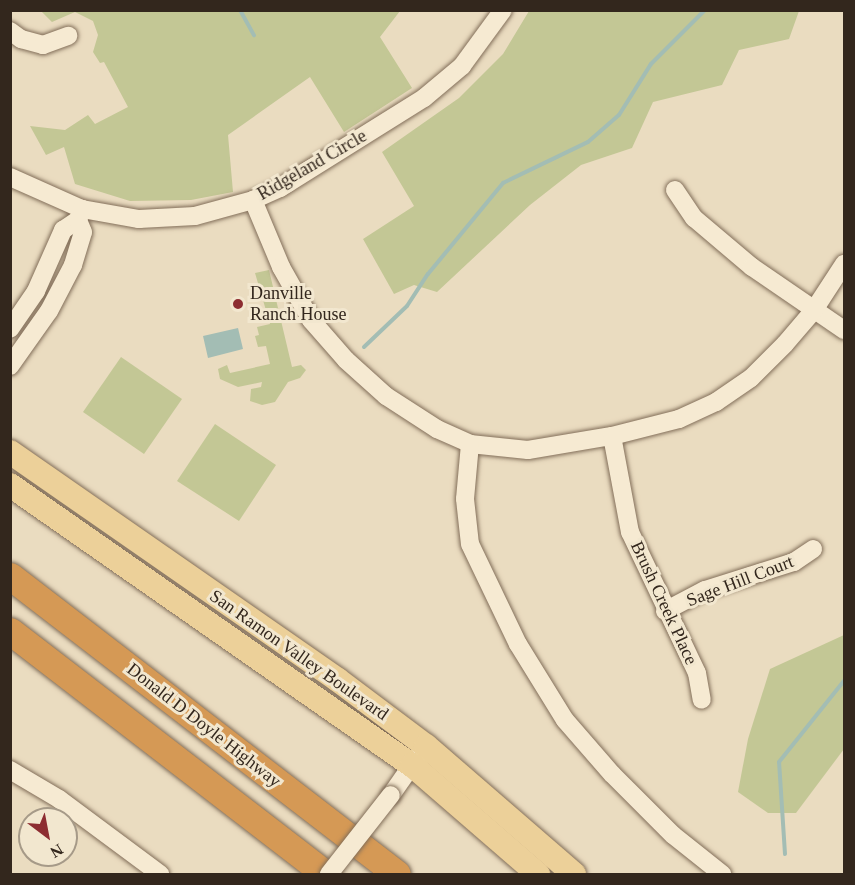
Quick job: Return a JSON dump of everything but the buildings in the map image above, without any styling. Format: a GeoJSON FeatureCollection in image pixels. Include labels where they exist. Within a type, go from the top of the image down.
{"type":"FeatureCollection","features":[{"type":"Feature","properties":{"kind":"highway","name":"Donald D Doyle Highway"},"geometry":{"type":"LineString","coordinates":[[10,576],[397,874]]}},
{"type":"Feature","properties":{"kind":"highway"},"geometry":{"type":"LineString","coordinates":[[10,631],[327,874]]}},
{"type":"Feature","properties":{"kind":"main road","name":"San Ramon Valley Boulevard"},"geometry":{"type":"LineString","coordinates":[[10,452],[338,680],[419,756],[538,874]]}},
{"type":"Feature","properties":{"kind":"main road","name":"San Ramon Valley Boulevard"},"geometry":{"type":"LineString","coordinates":[[10,485],[419,756],[574,874]]}},
{"type":"Feature","properties":{"kind":"street","name":"Ridgeland Circle"},"geometry":{"type":"LineString","coordinates":[[10,177],[80,215],[151,219],[195,216],[253,200],[280,188],[424,98],[462,66],[503,10]]}},
{"type":"Feature","properties":{"kind":"street"},"geometry":{"type":"LineString","coordinates":[[10,30],[21,39],[43,45],[68,36]]}},
{"type":"Feature","properties":{"kind":"street"},"geometry":{"type":"LineString","coordinates":[[675,190],[694,218],[752,267],[844,330]]}},
{"type":"Feature","properties":{"kind":"street"},"geometry":{"type":"LineString","coordinates":[[253,200],[281,267],[311,320],[346,360],[386,396],[470,444],[528,450],[612,436],[679,418],[716,402],[752,378],[814,310],[844,264]]}},
{"type":"Feature","properties":{"kind":"street"},"geometry":{"type":"LineString","coordinates":[[10,329],[36,291],[63,230],[80,215]]}},
{"type":"Feature","properties":{"kind":"street"},"geometry":{"type":"LineString","coordinates":[[10,366],[49,311],[73,265],[83,232],[80,215]]}},
{"type":"Feature","properties":{"kind":"street","name":"Brush Creek Place"},"geometry":{"type":"LineString","coordinates":[[612,436],[630,532],[665,611],[697,673],[702,700]]}},
{"type":"Feature","properties":{"kind":"street"},"geometry":{"type":"LineString","coordinates":[[470,444],[465,499],[470,544],[518,644],[565,720],[612,774],[673,835],[722,874]]}},
{"type":"Feature","properties":{"kind":"street","name":"Sage Hill Court"},"geometry":{"type":"LineString","coordinates":[[665,611],[705,590],[794,562],[813,549]]}},
{"type":"Feature","properties":{"kind":"street"},"geometry":{"type":"LineString","coordinates":[[327,874],[419,756]]}},
{"type":"Feature","properties":{"kind":"street"},"geometry":{"type":"LineString","coordinates":[[10,770],[102,829],[160,874]]}},
{"type":"Feature","properties":{"kind":"street"},"geometry":{"type":"LineString","coordinates":[[102,829],[146,874]]}},
{"type":"Feature","properties":{"kind":"green space"},"geometry":{"type":"Polygon","coordinates":[[[41,11],[400,11],[380,37],[412,88],[344,132],[310,77],[228,135],[233,192],[191,200],[130,201],[75,184],[64,147],[46,155],[30,126],[65,130],[88,115],[95,124],[128,107],[104,62],[100,63],[93,52],[98,35],[93,21],[75,12],[52,22],[41,11]]]}},
{"type":"Feature","properties":{"kind":"green space"},"geometry":{"type":"Polygon","coordinates":[[[529,11],[799,11],[789,39],[739,50],[722,85],[653,102],[632,148],[581,165],[530,205],[437,292],[414,285],[394,294],[363,239],[414,206],[382,152],[459,98],[503,54],[529,11]]]}},
{"type":"Feature","properties":{"kind":"green space"},"geometry":{"type":"Polygon","coordinates":[[[269,270],[292,367],[301,365],[306,370],[300,378],[288,382],[275,402],[262,405],[250,401],[251,389],[261,387],[262,382],[238,387],[220,379],[218,369],[227,365],[230,373],[270,364],[266,346],[258,347],[255,336],[259,335],[257,327],[270,324],[255,273],[269,270]]]}},
{"type":"Feature","properties":{"kind":"green space"},"geometry":{"type":"Polygon","coordinates":[[[121,357],[182,399],[144,454],[83,412],[121,357]]]}},
{"type":"Feature","properties":{"kind":"green space"},"geometry":{"type":"Polygon","coordinates":[[[215,424],[276,465],[239,521],[177,481],[215,424]]]}},
{"type":"Feature","properties":{"kind":"green space"},"geometry":{"type":"Polygon","coordinates":[[[844,635],[844,749],[796,813],[768,813],[738,792],[748,739],[770,669],[844,635]]]}},
{"type":"Feature","properties":{"kind":"water"},"geometry":{"type":"Polygon","coordinates":[[[238,328],[243,349],[208,358],[203,336],[238,328]]]}},
{"type":"Feature","properties":{"kind":"waterway"},"geometry":{"type":"LineString","coordinates":[[240,10],[254,35]]}},
{"type":"Feature","properties":{"kind":"waterway"},"geometry":{"type":"LineString","coordinates":[[364,347],[407,306],[428,274],[503,183],[588,142],[619,115],[651,64],[705,10]]}},
{"type":"Feature","properties":{"kind":"waterway"},"geometry":{"type":"LineString","coordinates":[[785,854],[779,762],[844,681]]}},
{"type":"Feature","properties":{"kind":"place","name":"Danville Ranch House"},"geometry":{"type":"Point","coordinates":[238,304]}}]}
